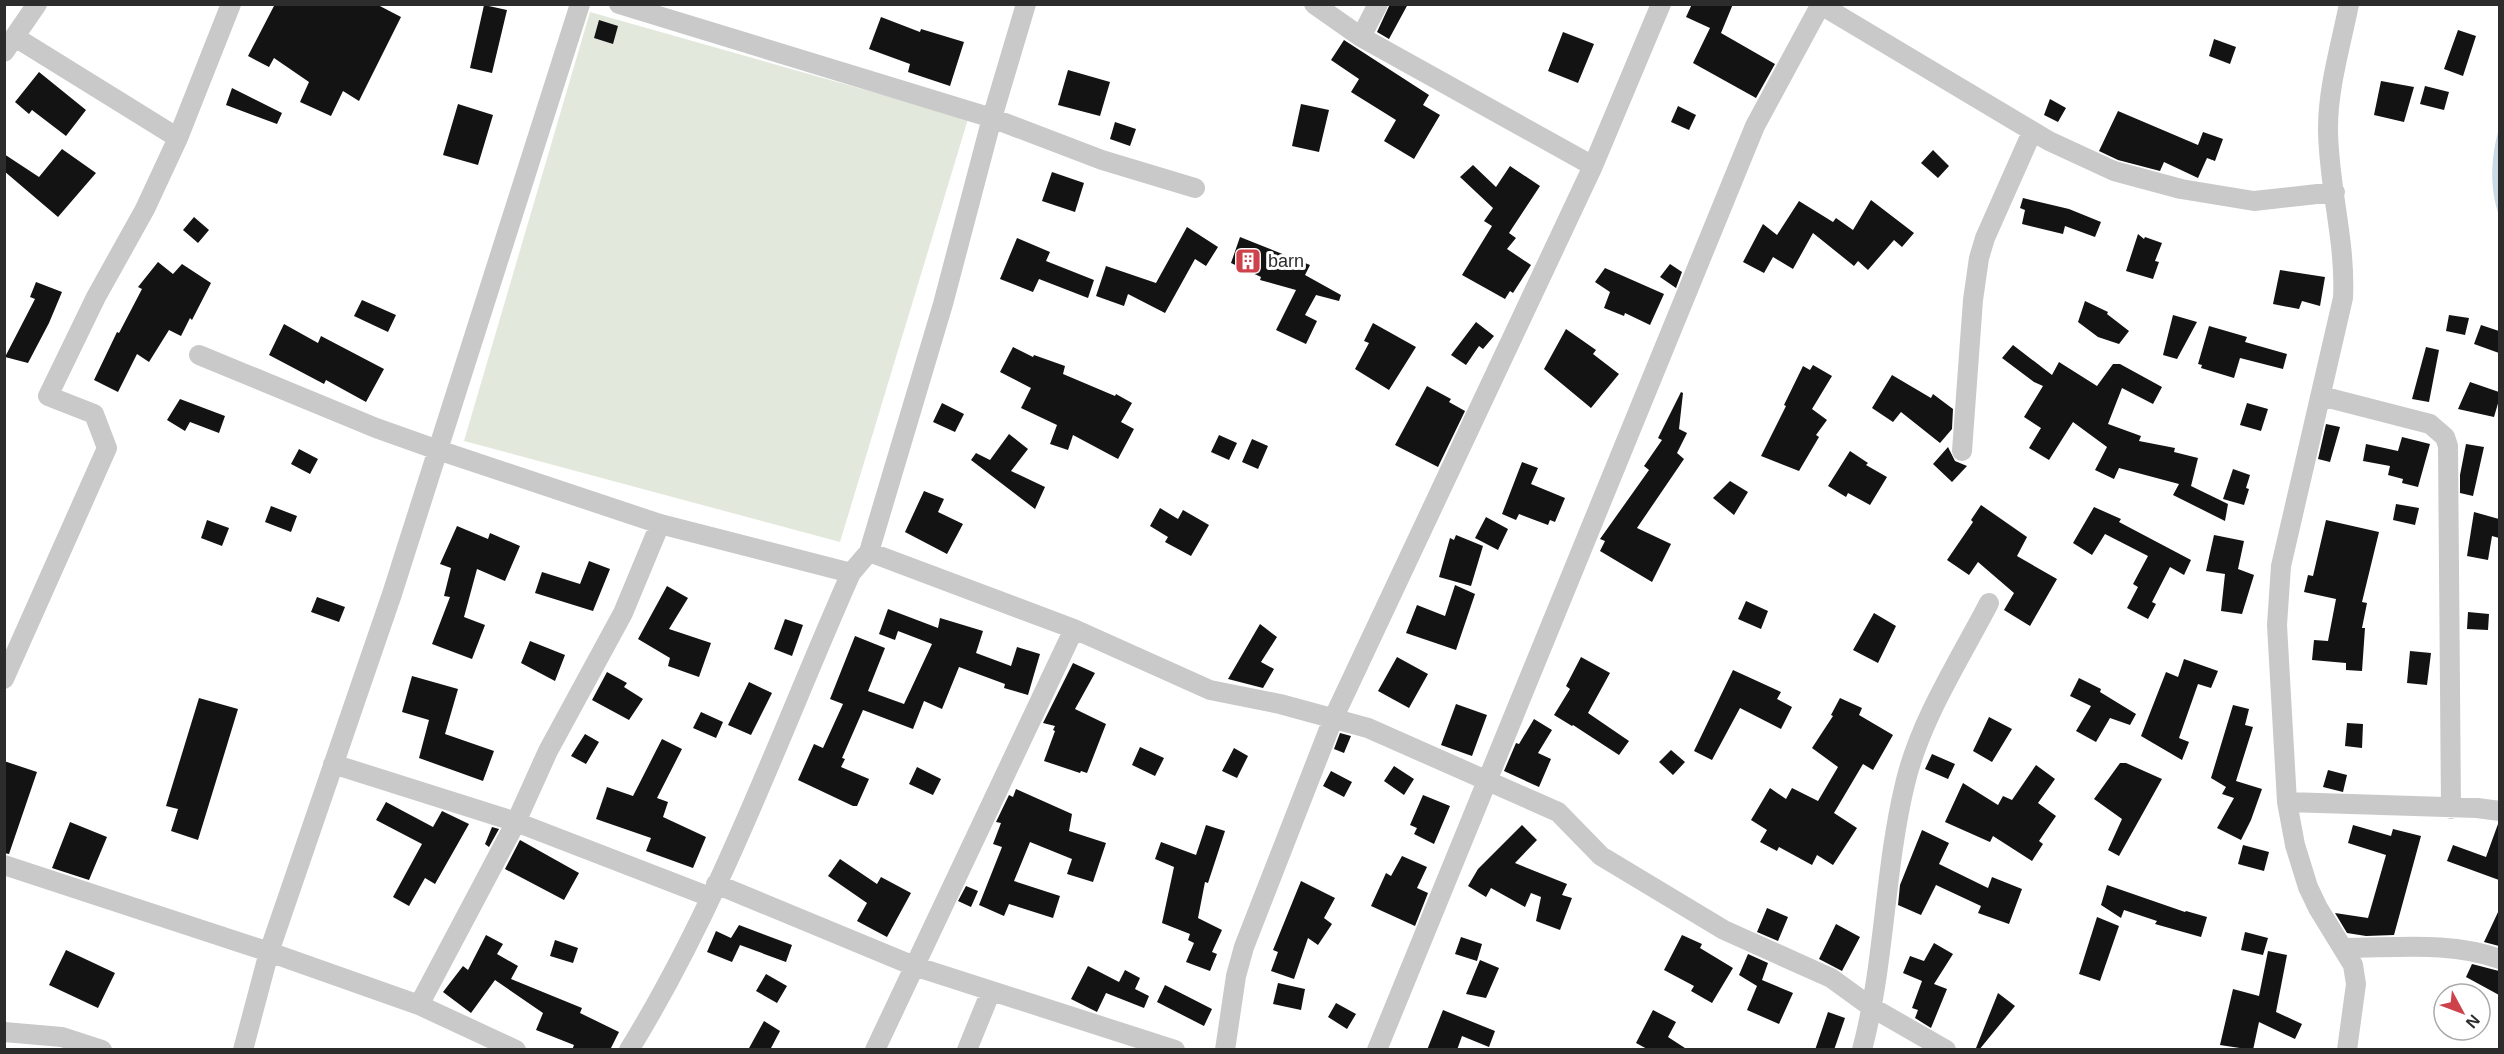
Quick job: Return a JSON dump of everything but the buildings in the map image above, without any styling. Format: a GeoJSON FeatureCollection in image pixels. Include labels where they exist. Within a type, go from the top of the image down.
{"type":"FeatureCollection","features":[{"type":"Feature","properties":{"kind":"street"},"geometry":{"type":"LineString","coordinates":[[37,4],[10,45],[178,138]]}},
{"type":"Feature","properties":{"kind":"street"},"geometry":{"type":"LineString","coordinates":[[4,679],[107,448],[94,414],[48,396],[96,297],[145,209],[178,138],[231,4]]}},
{"type":"Feature","properties":{"kind":"street"},"geometry":{"type":"LineString","coordinates":[[243,1050],[269,952],[392,594],[580,4]]}},
{"type":"Feature","properties":{"kind":"street"},"geometry":{"type":"LineString","coordinates":[[619,4],[992,118],[1102,160],[1195,188]]}},
{"type":"Feature","properties":{"kind":"street"},"geometry":{"type":"LineString","coordinates":[[629,1050],[655,1007],[745,822],[810,664],[851,573],[869,552],[943,304],[992,118],[1026,4]]}},
{"type":"Feature","properties":{"kind":"street"},"geometry":{"type":"LineString","coordinates":[[1314,4],[1362,37],[1593,166]]}},
{"type":"Feature","properties":{"kind":"street"},"geometry":{"type":"LineString","coordinates":[[1362,37],[1378,4]]}},
{"type":"Feature","properties":{"kind":"street"},"geometry":{"type":"LineString","coordinates":[[1225,1050],[1236,976],[1244,947],[1333,719],[1593,166],[1661,4]]}},
{"type":"Feature","properties":{"kind":"street"},"geometry":{"type":"LineString","coordinates":[[2347,1050],[2356,984],[2353,965],[2318,908],[2308,887],[2295,845],[2287,802],[2277,596],[2281,566],[2343,298],[2344,269],[2329,149],[2328,110],[2349,4]]}},
{"type":"Feature","properties":{"kind":"street"},"geometry":{"type":"LineString","coordinates":[[1377,1050],[1486,778],[1755,126],[1821,5],[2032,132],[2114,171],[2181,189],[2254,201],[2335,192]]}},
{"type":"Feature","properties":{"kind":"street"},"geometry":{"type":"LineString","coordinates":[[1962,451],[1973,300],[1979,258],[1985,237],[2032,132]]}},
{"type":"Feature","properties":{"kind":"street"},"geometry":{"type":"LineString","coordinates":[[199,355],[376,429],[660,525],[851,573]]}},
{"type":"Feature","properties":{"kind":"street"},"geometry":{"type":"LineString","coordinates":[[2320,396],[2430,424],[2445,437],[2448,446],[2451,809]]}},
{"type":"Feature","properties":{"kind":"street"},"geometry":{"type":"LineString","coordinates":[[419,1005],[516,822],[548,752],[623,613],[660,525]]}},
{"type":"Feature","properties":{"kind":"street"},"geometry":{"type":"LineString","coordinates":[[869,552],[1074,629],[1210,690],[1280,704],[1368,728],[1486,778],[1558,812],[1600,856],[1714,924],[1831,978],[1871,1007],[1946,1050]]}},
{"type":"Feature","properties":{"kind":"street"},"geometry":{"type":"LineString","coordinates":[[1862,1050],[1871,1007],[1900,813],[1912,758],[1935,707],[1989,603]]}},
{"type":"Feature","properties":{"kind":"street"},"geometry":{"type":"LineString","coordinates":[[875,1050],[1074,629]]}},
{"type":"Feature","properties":{"kind":"street"},"geometry":{"type":"LineString","coordinates":[[333,764],[516,822],[713,890],[914,966],[1141,1044],[1175,1050]]}},
{"type":"Feature","properties":{"kind":"street"},"geometry":{"type":"LineString","coordinates":[[2287,802],[2499,811]]}},
{"type":"Feature","properties":{"kind":"street"},"geometry":{"type":"LineString","coordinates":[[4,865],[269,952],[419,1005],[516,1050]]}},
{"type":"Feature","properties":{"kind":"street"},"geometry":{"type":"LineString","coordinates":[[2344,948],[2456,948],[2476,951],[2499,959]]}},
{"type":"Feature","properties":{"kind":"street"},"geometry":{"type":"LineString","coordinates":[[967,1050],[991,991]]}},
{"type":"Feature","properties":{"kind":"street"},"geometry":{"type":"LineString","coordinates":[[4,1032],[62,1037],[102,1050]]}},
{"type":"Feature","properties":{"kind":"shaded area"},"geometry":{"type":"Polygon","coordinates":[[[590,12],[968,119],[840,542],[464,441],[590,12]]]}},
{"type":"Feature","properties":{"kind":"water"},"geometry":{"type":"Polygon","coordinates":[[[2499,129],[2499,215],[2492,172],[2499,129]]]}},
{"type":"Feature","properties":{"kind":"place","name":"barn"},"geometry":{"type":"Point","coordinates":[1248,261]}}]}
